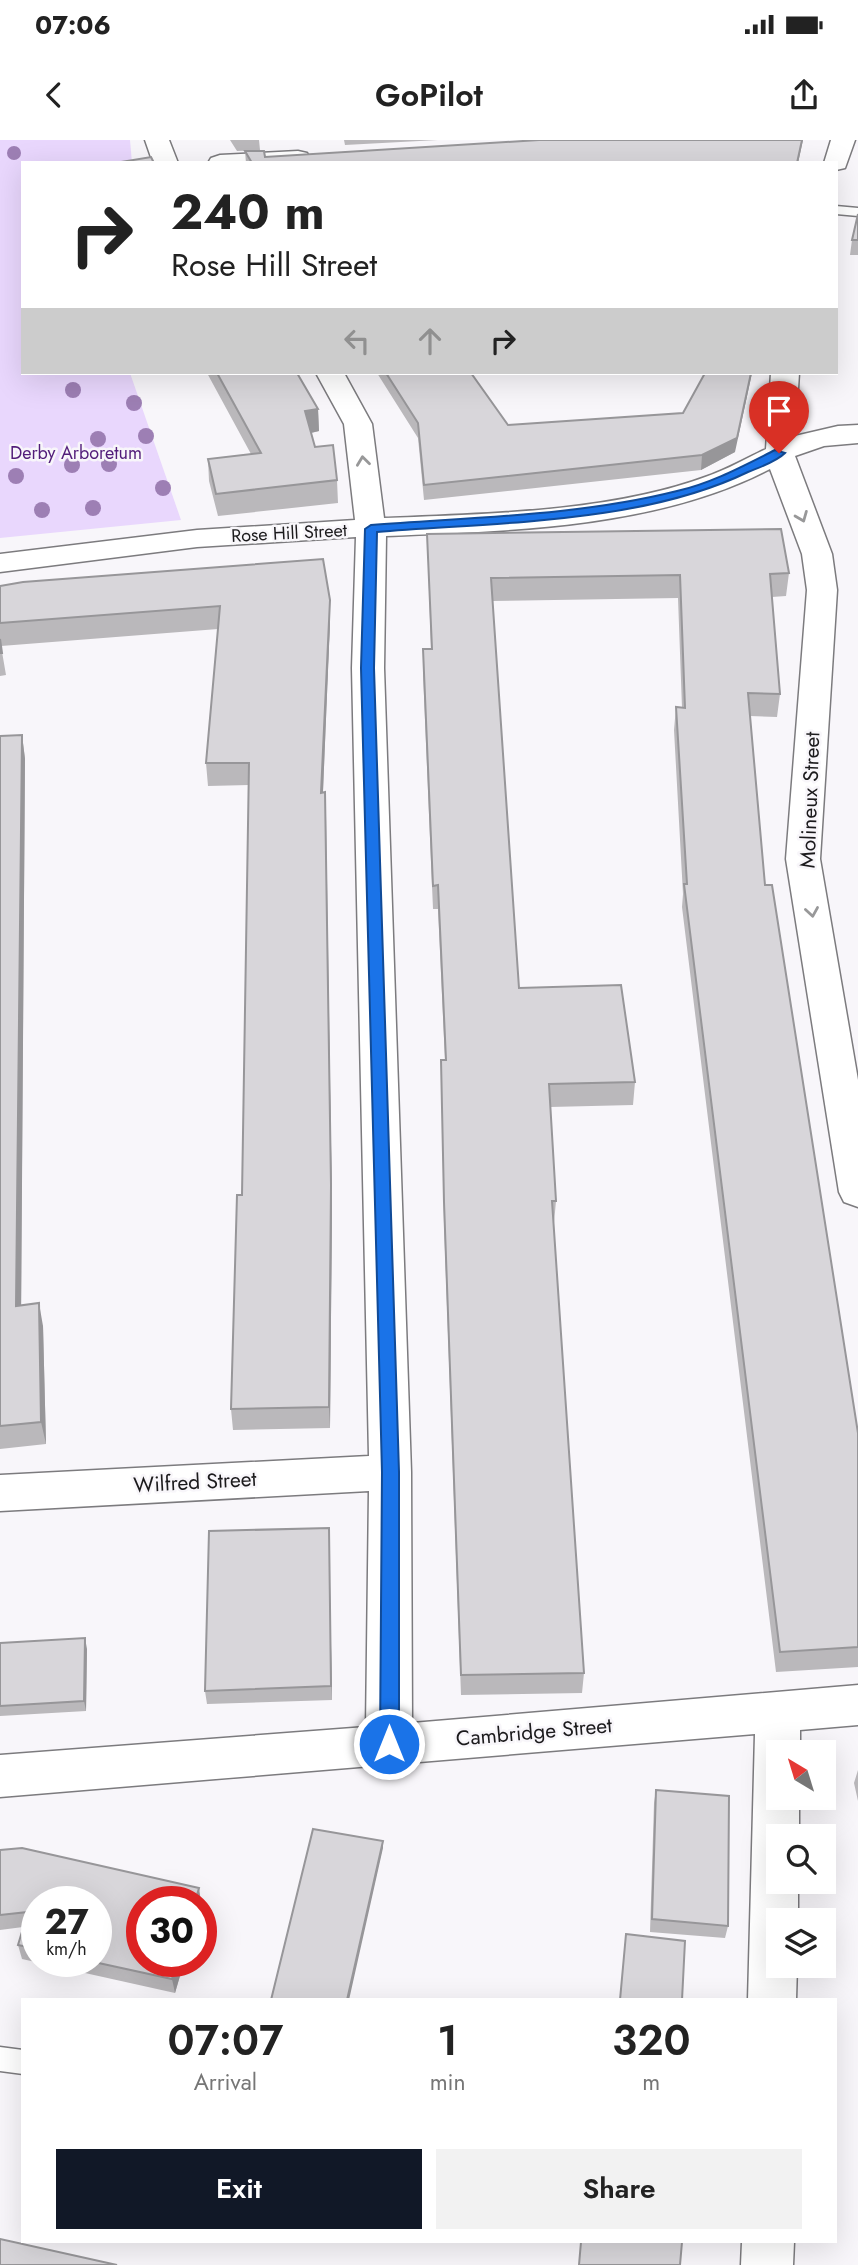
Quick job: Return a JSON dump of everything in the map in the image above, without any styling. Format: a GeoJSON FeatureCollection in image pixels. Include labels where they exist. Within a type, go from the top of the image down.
{"type":"FeatureCollection","features":[{"type":"Feature","properties":{"kind":"street"},"geometry":{"type":"LineString","coordinates":[[157,140],[165,161]]}},
{"type":"Feature","properties":{"kind":"street"},"geometry":{"type":"LineString","coordinates":[[837,161],[843,140]]}},
{"type":"Feature","properties":{"kind":"street"},"geometry":{"type":"LineString","coordinates":[[254,161],[322,157]]}},
{"type":"Feature","properties":{"kind":"street"},"geometry":{"type":"LineString","coordinates":[[331,375],[358,424],[371,529],[368,668],[390,1472],[389,1744]]}},
{"type":"Feature","properties":{"kind":"street"},"geometry":{"type":"LineString","coordinates":[[779,453],[785,375]]}},
{"type":"Feature","properties":{"kind":"street","name":"Rose Hill Street"},"geometry":{"type":"LineString","coordinates":[[0,563],[183,540],[263,533],[371,529],[591,511],[680,494],[719,482],[822,435],[858,434]]}},
{"type":"Feature","properties":{"kind":"street","name":"Molineux Street"},"geometry":{"type":"LineString","coordinates":[[779,453],[817,554],[822,590],[803,859],[858,1192]]}},
{"type":"Feature","properties":{"kind":"street","name":"Wilfred Street"},"geometry":{"type":"LineString","coordinates":[[0,1493],[390,1472]]}},
{"type":"Feature","properties":{"kind":"street","name":"Cambridge Street"},"geometry":{"type":"LineString","coordinates":[[0,1776],[247,1760],[389,1744],[858,1705]]}},
{"type":"Feature","properties":{"kind":"street"},"geometry":{"type":"LineString","coordinates":[[772,1998],[778,1712]]}},
{"type":"Feature","properties":{"kind":"street"},"geometry":{"type":"LineString","coordinates":[[767,2265],[768,2243]]}},
{"type":"Feature","properties":{"kind":"lane"},"geometry":{"type":"LineString","coordinates":[[838,210],[858,212]]}},
{"type":"Feature","properties":{"kind":"lane"},"geometry":{"type":"LineString","coordinates":[[0,2059],[21,2062]]}},
{"type":"Feature","properties":{"kind":"green space","name":"Derby Arboretum"},"geometry":{"type":"Polygon","coordinates":[[[0,140],[130,140],[132,161],[21,161],[21,375],[131,375],[181,520],[0,538],[0,140]]]}},
{"type":"Feature","properties":{"kind":"building"},"geometry":{"type":"Polygon","coordinates":[[[539,140],[802,140],[797,161],[251,161],[245,151],[264,151],[265,157],[539,140]]]}},
{"type":"Feature","properties":{"kind":"building"},"geometry":{"type":"Polygon","coordinates":[[[151,157],[153,161],[127,161],[151,157]]]}},
{"type":"Feature","properties":{"kind":"building"},"geometry":{"type":"Polygon","coordinates":[[[858,214],[858,240],[852,240],[858,214]]]}},
{"type":"Feature","properties":{"kind":"building"},"geometry":{"type":"Polygon","coordinates":[[[218,375],[298,375],[318,409],[305,411],[315,447],[333,445],[337,480],[216,494],[208,459],[261,453],[218,375]]]}},
{"type":"Feature","properties":{"kind":"building"},"geometry":{"type":"Polygon","coordinates":[[[387,375],[472,375],[508,425],[683,413],[704,375],[751,375],[737,438],[702,455],[424,485],[418,423],[387,375]]]}},
{"type":"Feature","properties":{"kind":"building"},"geometry":{"type":"Polygon","coordinates":[[[781,529],[789,573],[770,574],[780,694],[748,693],[765,885],[772,885],[858,1433],[858,1647],[780,1652],[684,884],[687,884],[676,707],[685,708],[680,575],[491,578],[519,988],[621,985],[635,1082],[549,1084],[556,1201],[552,1201],[584,1673],[461,1675],[444,1202],[441,1060],[446,1060],[438,885],[433,886],[423,649],[432,649],[427,534],[781,529]]]}},
{"type":"Feature","properties":{"kind":"building"},"geometry":{"type":"Polygon","coordinates":[[[323,559],[330,600],[321,793],[325,792],[331,1185],[329,1407],[231,1409],[237,1195],[242,1195],[249,763],[206,763],[220,606],[0,623],[0,586],[323,559]]]}},
{"type":"Feature","properties":{"kind":"building"},"geometry":{"type":"Polygon","coordinates":[[[22,735],[16,1306],[39,1303],[41,1422],[0,1426],[0,736],[22,735]]]}},
{"type":"Feature","properties":{"kind":"building"},"geometry":{"type":"Polygon","coordinates":[[[329,1528],[331,1686],[205,1691],[209,1531],[329,1528]]]}},
{"type":"Feature","properties":{"kind":"building"},"geometry":{"type":"Polygon","coordinates":[[[85,1638],[84,1701],[0,1706],[0,1643],[85,1638]]]}},
{"type":"Feature","properties":{"kind":"building"},"geometry":{"type":"Polygon","coordinates":[[[656,1790],[729,1796],[728,1926],[652,1919],[656,1790]]]}},
{"type":"Feature","properties":{"kind":"building"},"geometry":{"type":"Polygon","coordinates":[[[313,1829],[383,1841],[347,1998],[271,1998],[313,1829]]]}},
{"type":"Feature","properties":{"kind":"building"},"geometry":{"type":"Polygon","coordinates":[[[22,1848],[190,1886],[126,1886],[126,1969],[112,1966],[112,1886],[21,1886],[21,1913],[0,1915],[0,1850],[22,1848]]]}},
{"type":"Feature","properties":{"kind":"building"},"geometry":{"type":"Polygon","coordinates":[[[626,1934],[685,1941],[682,1998],[620,1998],[626,1934]]]}},
{"type":"Feature","properties":{"kind":"building"},"geometry":{"type":"Polygon","coordinates":[[[0,2239],[117,2265],[0,2265],[0,2239]]]}},
{"type":"Feature","properties":{"kind":"building"},"geometry":{"type":"Polygon","coordinates":[[[581,2243],[682,2243],[680,2265],[579,2265],[581,2243]]]}},
{"type":"Feature","properties":{"kind":"route"},"geometry":{"type":"LineString","coordinates":[[389,1744],[390,1472],[368,668],[371,529],[591,511],[680,494],[719,482],[779,453]]}}]}
